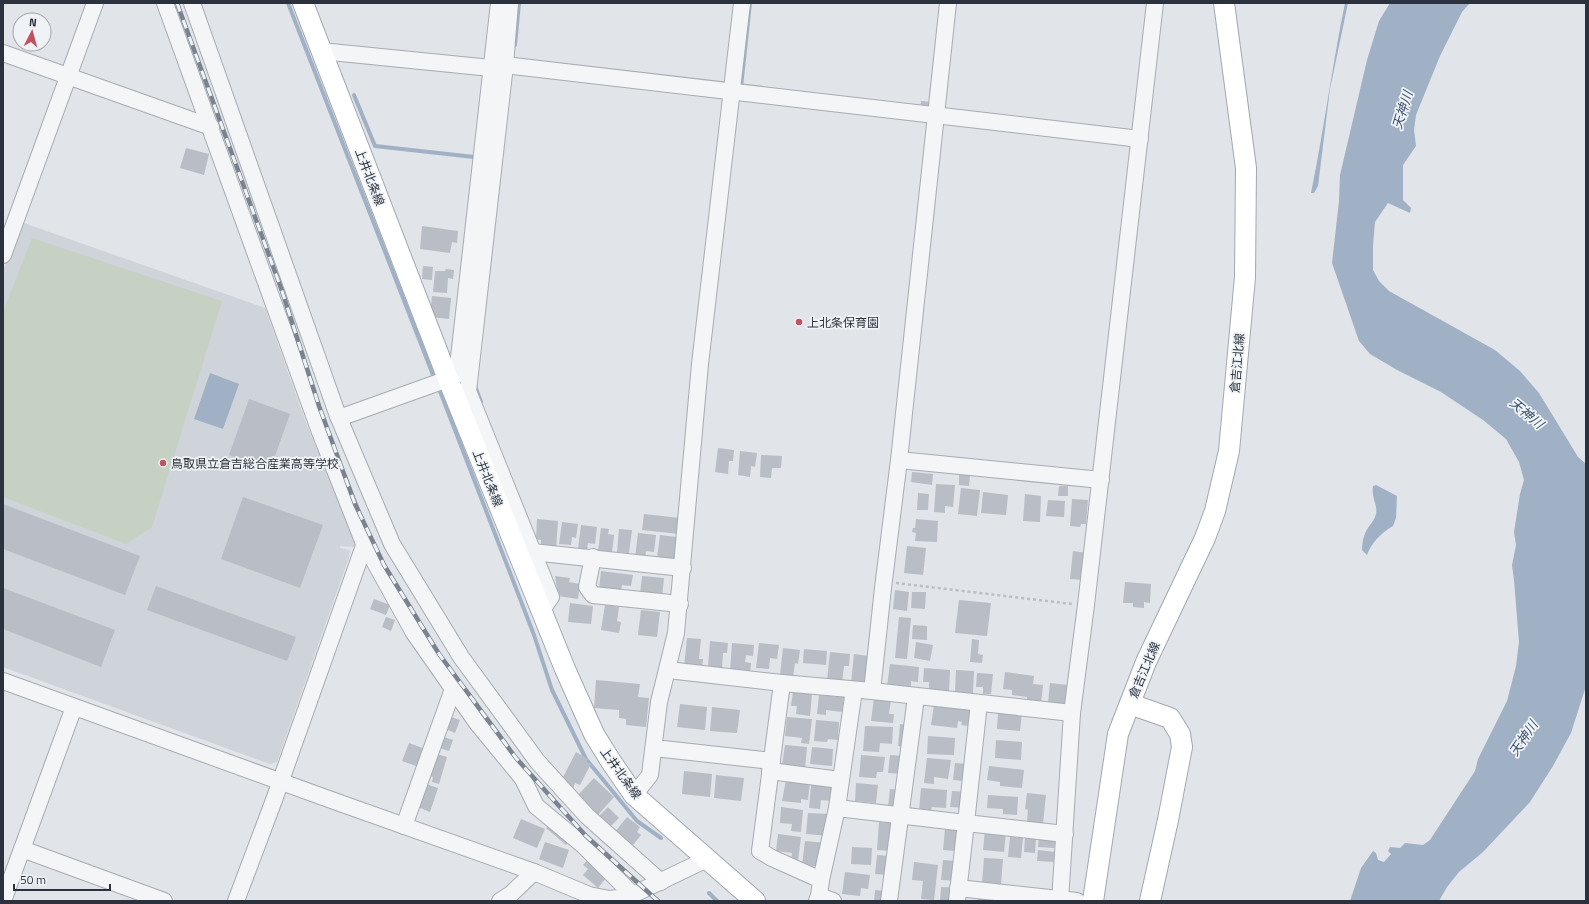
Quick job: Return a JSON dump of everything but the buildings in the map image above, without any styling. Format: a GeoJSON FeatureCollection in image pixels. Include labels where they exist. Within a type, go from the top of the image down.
{"type":"FeatureCollection","features":[{"type":"Feature","properties":{"kind":"main road","name":"上井北条線"},"geometry":{"type":"LineString","coordinates":[[303,3],[321,51],[458,379],[542,610],[568,676],[594,734],[634,795],[755,901]]}},
{"type":"Feature","properties":{"kind":"main road","name":"倉吉江北線"},"geometry":{"type":"LineString","coordinates":[[1093,901],[1118,734],[1146,662],[1205,538],[1215,511],[1229,451],[1245,277],[1246,168],[1224,3]]}},
{"type":"Feature","properties":{"kind":"main road","name":"倉吉江北線"},"geometry":{"type":"LineString","coordinates":[[1130,704],[1170,718],[1180,734],[1182,747],[1150,901]]}},
{"type":"Feature","properties":{"kind":"street"},"geometry":{"type":"LineString","coordinates":[[3,256],[95,3]]}},
{"type":"Feature","properties":{"kind":"street"},"geometry":{"type":"LineString","coordinates":[[165,3],[320,432],[364,543],[414,633],[477,723],[523,779],[536,806],[583,844],[633,895]]}},
{"type":"Feature","properties":{"kind":"street"},"geometry":{"type":"LineString","coordinates":[[192,3],[339,418],[392,544],[461,657],[537,761],[587,816],[661,882]]}},
{"type":"Feature","properties":{"kind":"street"},"geometry":{"type":"LineString","coordinates":[[498,3],[498,67]]}},
{"type":"Feature","properties":{"kind":"street"},"geometry":{"type":"LineString","coordinates":[[510,3],[498,67],[458,379],[468,391],[551,597],[542,610]]}},
{"type":"Feature","properties":{"kind":"street"},"geometry":{"type":"LineString","coordinates":[[634,795],[650,775],[659,702],[676,633],[680,604],[700,364],[742,3]]}},
{"type":"Feature","properties":{"kind":"street"},"geometry":{"type":"LineString","coordinates":[[872,691],[899,460],[948,3]]}},
{"type":"Feature","properties":{"kind":"street"},"geometry":{"type":"LineString","coordinates":[[1060,900],[1072,713],[1101,480],[1155,3]]}},
{"type":"Feature","properties":{"kind":"street"},"geometry":{"type":"LineString","coordinates":[[321,51],[498,67],[732,91],[1140,139]]}},
{"type":"Feature","properties":{"kind":"street"},"geometry":{"type":"LineString","coordinates":[[3,53],[210,126]]}},
{"type":"Feature","properties":{"kind":"street"},"geometry":{"type":"LineString","coordinates":[[339,418],[458,379]]}},
{"type":"Feature","properties":{"kind":"street"},"geometry":{"type":"LineString","coordinates":[[899,460],[1101,480]]}},
{"type":"Feature","properties":{"kind":"street"},"geometry":{"type":"LineString","coordinates":[[236,901],[364,543]]}},
{"type":"Feature","properties":{"kind":"street"},"geometry":{"type":"LineString","coordinates":[[532,552],[592,557],[683,568]]}},
{"type":"Feature","properties":{"kind":"street"},"geometry":{"type":"LineString","coordinates":[[592,557],[588,587],[593,595],[680,604]]}},
{"type":"Feature","properties":{"kind":"street"},"geometry":{"type":"LineString","coordinates":[[668,670],[1072,713]]}},
{"type":"Feature","properties":{"kind":"street"},"geometry":{"type":"LineString","coordinates":[[3,681],[534,872],[590,898],[609,899],[628,897],[707,860]]}},
{"type":"Feature","properties":{"kind":"street"},"geometry":{"type":"LineString","coordinates":[[782,683],[760,850],[823,895],[854,690]]}},
{"type":"Feature","properties":{"kind":"street"},"geometry":{"type":"LineString","coordinates":[[404,826],[453,690]]}},
{"type":"Feature","properties":{"kind":"street"},"geometry":{"type":"LineString","coordinates":[[889,901],[916,697]]}},
{"type":"Feature","properties":{"kind":"street"},"geometry":{"type":"LineString","coordinates":[[979,703],[957,894],[1077,901]]}},
{"type":"Feature","properties":{"kind":"street"},"geometry":{"type":"LineString","coordinates":[[3,901],[74,707]]}},
{"type":"Feature","properties":{"kind":"street"},"geometry":{"type":"LineString","coordinates":[[654,748],[771,766],[840,780]]}},
{"type":"Feature","properties":{"kind":"street"},"geometry":{"type":"LineString","coordinates":[[836,808],[1065,834]]}},
{"type":"Feature","properties":{"kind":"street"},"geometry":{"type":"LineString","coordinates":[[22,849],[164,901]]}},
{"type":"Feature","properties":{"kind":"street"},"geometry":{"type":"LineString","coordinates":[[500,901],[511,894],[534,872]]}},
{"type":"Feature","properties":{"kind":"path"},"geometry":{"type":"LineString","coordinates":[[883,588],[895,583],[1086,605]]}},
{"type":"Feature","properties":{"kind":"shaded area","name":"鳥取県立倉吉総合産業高等学校"},"geometry":{"type":"Polygon","coordinates":[[[21,222],[265,308],[306,423],[357,543],[354,547],[340,546],[340,548],[350,550],[349,557],[277,762],[270,764],[3,667],[3,271],[21,222]]]}},
{"type":"Feature","properties":{"kind":"green space"},"geometry":{"type":"Polygon","coordinates":[[[32,238],[222,301],[152,527],[126,544],[3,497],[3,312],[32,238]]]}},
{"type":"Feature","properties":{"kind":"water"},"geometry":{"type":"Polygon","coordinates":[[[1345,3],[1348,3],[1330,89],[1318,186],[1314,193],[1311,193],[1336,50],[1345,3]]]}},
{"type":"Feature","properties":{"kind":"water","name":"天神川"},"geometry":{"type":"Polygon","coordinates":[[[1390,3],[1470,3],[1462,12],[1440,56],[1416,115],[1414,130],[1416,146],[1403,165],[1403,200],[1411,208],[1410,213],[1388,203],[1375,222],[1373,270],[1379,281],[1389,291],[1495,350],[1520,371],[1539,393],[1578,457],[1586,464],[1586,686],[1571,733],[1553,766],[1530,802],[1483,852],[1459,872],[1447,887],[1439,901],[1350,901],[1361,868],[1373,851],[1376,853],[1378,860],[1384,862],[1391,854],[1388,851],[1390,847],[1400,848],[1405,843],[1423,845],[1430,840],[1475,771],[1478,759],[1507,701],[1516,666],[1519,642],[1512,565],[1516,545],[1514,532],[1520,494],[1524,480],[1519,462],[1506,439],[1483,420],[1441,392],[1397,370],[1370,354],[1359,341],[1332,263],[1339,201],[1340,175],[1367,60],[1379,21],[1390,3]]]}},
{"type":"Feature","properties":{"kind":"water"},"geometry":{"type":"Polygon","coordinates":[[[210,373],[239,384],[223,429],[194,419],[210,373]]]}},
{"type":"Feature","properties":{"kind":"water"},"geometry":{"type":"Polygon","coordinates":[[[1376,485],[1397,496],[1396,518],[1393,526],[1377,538],[1367,555],[1362,550],[1362,544],[1365,533],[1376,514],[1373,486],[1376,485]]]}},
{"type":"Feature","properties":{"kind":"waterway"},"geometry":{"type":"LineString","coordinates":[[288,3],[435,380]]}},
{"type":"Feature","properties":{"kind":"waterway"},"geometry":{"type":"LineString","coordinates":[[515,45],[519,3]]}},
{"type":"Feature","properties":{"kind":"waterway"},"geometry":{"type":"LineString","coordinates":[[741,87],[750,3]]}},
{"type":"Feature","properties":{"kind":"waterway"},"geometry":{"type":"LineString","coordinates":[[354,95],[375,146],[474,157]]}},
{"type":"Feature","properties":{"kind":"waterway"},"geometry":{"type":"LineString","coordinates":[[438,386],[534,635],[552,690],[586,759],[637,821],[661,838]]}},
{"type":"Feature","properties":{"kind":"waterway"},"geometry":{"type":"LineString","coordinates":[[475,386],[481,402]]}},
{"type":"Feature","properties":{"kind":"waterway"},"geometry":{"type":"LineString","coordinates":[[709,893],[717,901]]}},
{"type":"Feature","properties":{"kind":"railway"},"geometry":{"type":"LineString","coordinates":[[177,3],[282,291],[319,406],[355,504],[384,565],[439,654],[516,758],[586,836],[658,901]]}},
{"type":"Feature","properties":{"kind":"place","name":"上北条保育園"},"geometry":{"type":"Point","coordinates":[799,322]}},
{"type":"Feature","properties":{"kind":"place","name":"鳥取県立倉吉総合産業高等学校"},"geometry":{"type":"Point","coordinates":[163,463]}}]}
